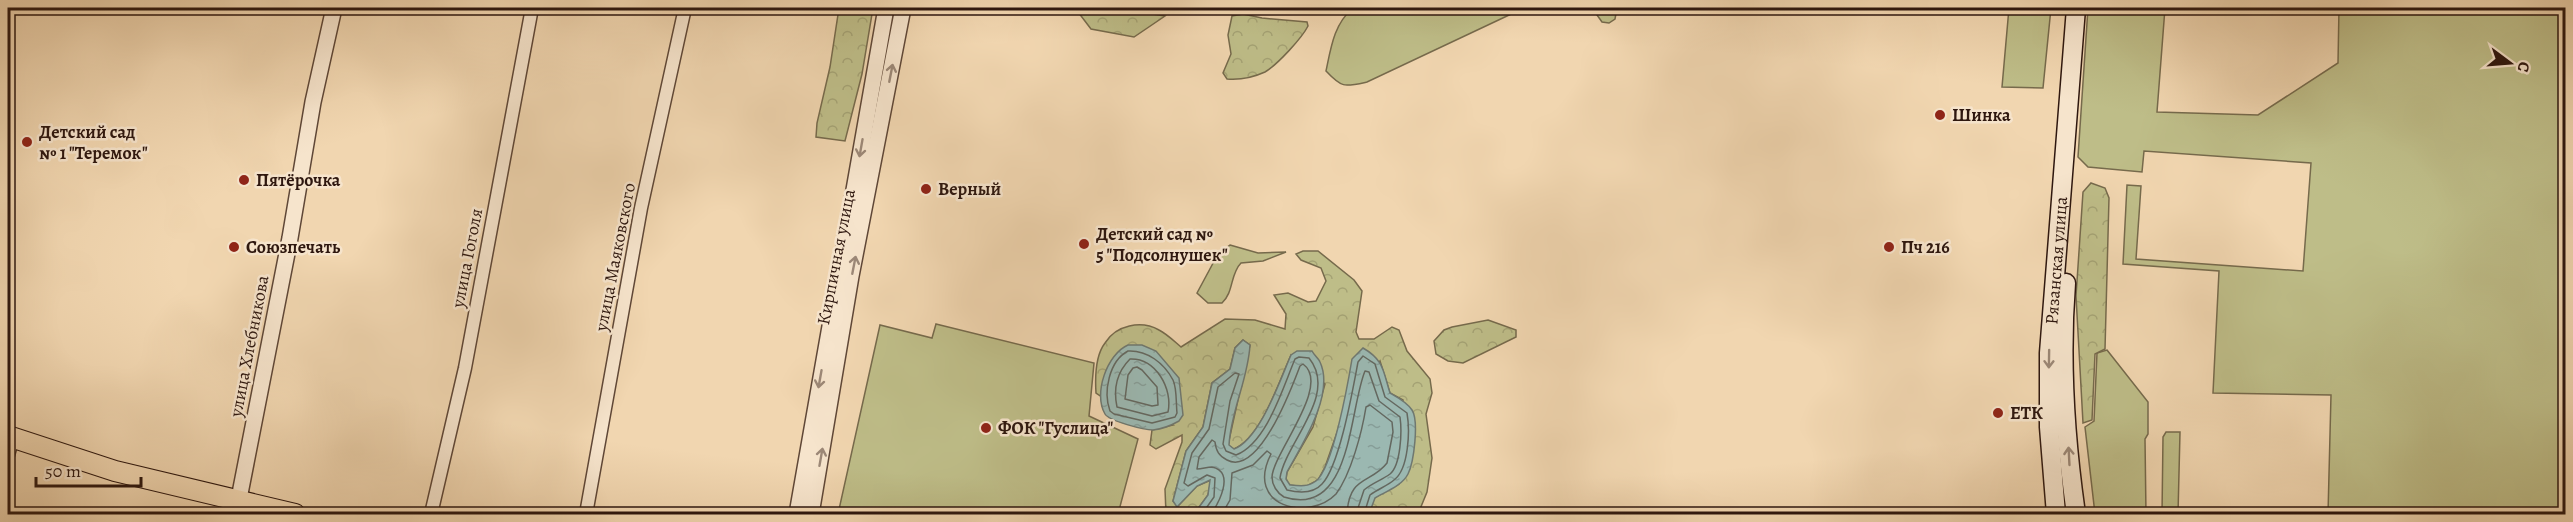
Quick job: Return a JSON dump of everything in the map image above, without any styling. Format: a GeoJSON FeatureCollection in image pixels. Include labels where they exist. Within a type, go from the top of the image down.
{"type":"FeatureCollection","features":[{"type":"Feature","properties":{"kind":"main road","name":"Рязанская улица"},"geometry":{"type":"LineString","coordinates":[[2055,512],[2049,427],[2049,353],[2076,8]]}},
{"type":"Feature","properties":{"kind":"main road","name":"Рязанская улица"},"geometry":{"type":"LineString","coordinates":[[2076,514],[2069,469],[2063,361],[2084,8]]}},
{"type":"Feature","properties":{"kind":"main road"},"geometry":{"type":"LineString","coordinates":[[9,443],[237,507],[295,514]]}},
{"type":"Feature","properties":{"kind":"street","name":"улица Хлебникова"},"geometry":{"type":"LineString","coordinates":[[237,507],[290,238],[313,102],[334,8]]}},
{"type":"Feature","properties":{"kind":"street","name":"улица Гоголя"},"geometry":{"type":"LineString","coordinates":[[431,514],[465,368],[532,8]]}},
{"type":"Feature","properties":{"kind":"street","name":"улица Маяковского"},"geometry":{"type":"LineString","coordinates":[[586,514],[641,208],[685,8]]}},
{"type":"Feature","properties":{"kind":"street","name":"Кирпичная улица"},"geometry":{"type":"LineString","coordinates":[[797,514],[886,8]]}},
{"type":"Feature","properties":{"kind":"street","name":"Кирпичная улица"},"geometry":{"type":"LineString","coordinates":[[811,514],[851,276],[903,8]]}},
{"type":"Feature","properties":{"kind":"green space"},"geometry":{"type":"Polygon","coordinates":[[[839,8],[873,8],[862,74],[845,141],[816,137],[839,8]]]}},
{"type":"Feature","properties":{"kind":"green space"},"geometry":{"type":"Polygon","coordinates":[[[1075,8],[1114,8],[1165,16],[1134,37],[1091,29],[1075,8]]]}},
{"type":"Feature","properties":{"kind":"green space"},"geometry":{"type":"Polygon","coordinates":[[[1353,8],[1524,8],[1367,82],[1344,85],[1326,71],[1337,29],[1353,8]]]}},
{"type":"Feature","properties":{"kind":"green space"},"geometry":{"type":"Polygon","coordinates":[[[1592,8],[1617,8],[1615,19],[1609,23],[1602,22],[1592,8]]]}},
{"type":"Feature","properties":{"kind":"green space"},"geometry":{"type":"Polygon","coordinates":[[[2009,8],[2051,8],[2043,88],[2002,87],[2009,8]]]}},
{"type":"Feature","properties":{"kind":"green space"},"geometry":{"type":"Polygon","coordinates":[[[2088,8],[2165,8],[2157,112],[2258,115],[2338,63],[2339,8],[2565,8],[2565,514],[2328,514],[2331,395],[2213,393],[2219,271],[2123,264],[2127,185],[2141,186],[2136,259],[2303,271],[2311,163],[2144,151],[2142,172],[2088,167],[2078,157],[2088,8]]]}},
{"type":"Feature","properties":{"kind":"green space"},"geometry":{"type":"Polygon","coordinates":[[[1243,14],[1307,22],[1308,26],[1289,51],[1265,72],[1246,78],[1227,79],[1223,73],[1231,54],[1228,35],[1232,16],[1243,14]]]}},
{"type":"Feature","properties":{"kind":"green space"},"geometry":{"type":"Polygon","coordinates":[[[2091,183],[2105,188],[2109,198],[2105,349],[2095,354],[2092,420],[2083,423],[2076,296],[2083,192],[2091,183]]]}},
{"type":"Feature","properties":{"kind":"green space"},"geometry":{"type":"Polygon","coordinates":[[[1230,245],[1258,253],[1286,252],[1263,261],[1241,263],[1235,272],[1226,299],[1222,303],[1208,303],[1197,293],[1218,254],[1230,245]]]}},
{"type":"Feature","properties":{"kind":"green space"},"geometry":{"type":"Polygon","coordinates":[[[1303,251],[1318,251],[1354,280],[1362,291],[1356,332],[1359,339],[1374,339],[1392,327],[1399,330],[1407,351],[1430,379],[1432,393],[1426,414],[1432,458],[1427,492],[1418,514],[1369,514],[1374,498],[1399,484],[1403,400],[1390,393],[1380,361],[1342,418],[1325,467],[1318,480],[1305,487],[1289,485],[1286,479],[1287,472],[1313,427],[1325,384],[1291,355],[1268,407],[1253,433],[1244,443],[1234,449],[1228,445],[1250,345],[1243,340],[1235,348],[1230,369],[1212,383],[1203,427],[1186,451],[1173,501],[1178,506],[1197,486],[1211,480],[1208,495],[1194,514],[1166,514],[1165,489],[1182,442],[1182,435],[1156,449],[1150,445],[1152,430],[1173,425],[1102,387],[1102,397],[1096,393],[1096,367],[1102,348],[1110,337],[1122,328],[1137,325],[1159,330],[1181,347],[1225,319],[1255,320],[1285,329],[1286,314],[1274,295],[1288,293],[1308,302],[1316,301],[1326,281],[1321,268],[1301,260],[1296,254],[1303,251]]]}},
{"type":"Feature","properties":{"kind":"green space"},"geometry":{"type":"Polygon","coordinates":[[[1488,320],[1516,330],[1516,337],[1463,363],[1448,361],[1436,354],[1434,341],[1444,330],[1488,320]]]}},
{"type":"Feature","properties":{"kind":"green space","name":"ФОК \"Гуслица\""},"geometry":{"type":"Polygon","coordinates":[[[936,324],[1094,363],[1089,416],[1138,439],[1118,514],[838,514],[880,325],[932,338],[936,324]]]}},
{"type":"Feature","properties":{"kind":"green space"},"geometry":{"type":"Polygon","coordinates":[[[2107,350],[2148,402],[2148,434],[2145,439],[2146,514],[2095,514],[2085,427],[2094,421],[2097,353],[2107,350]]]}},
{"type":"Feature","properties":{"kind":"green space"},"geometry":{"type":"Polygon","coordinates":[[[2166,432],[2180,432],[2178,514],[2162,514],[2163,437],[2166,432]]]}},
{"type":"Feature","properties":{"kind":"water"},"geometry":{"type":"Polygon","coordinates":[[[1243,340],[1250,345],[1249,358],[1230,432],[1229,445],[1234,449],[1252,434],[1261,421],[1291,355],[1297,351],[1312,351],[1320,362],[1324,375],[1320,404],[1308,434],[1287,472],[1286,479],[1290,485],[1310,484],[1316,481],[1322,473],[1339,424],[1352,359],[1363,348],[1379,362],[1390,393],[1405,402],[1412,410],[1415,442],[1408,474],[1398,485],[1375,498],[1369,514],[1194,514],[1208,495],[1210,480],[1197,486],[1177,507],[1173,501],[1186,451],[1203,427],[1212,383],[1230,369],[1235,348],[1243,340]]]}},
{"type":"Feature","properties":{"kind":"water"},"geometry":{"type":"Polygon","coordinates":[[[1128,345],[1142,345],[1156,351],[1179,378],[1183,415],[1179,421],[1163,428],[1149,430],[1120,422],[1105,414],[1101,396],[1104,375],[1114,357],[1128,345]]]}},
{"type":"Feature","properties":{"kind":"place","name":"Шинка"},"geometry":{"type":"Point","coordinates":[1940,115]}},
{"type":"Feature","properties":{"kind":"place","name":"Детский сад № 1 \"Теремок\""},"geometry":{"type":"Point","coordinates":[27,142]}},
{"type":"Feature","properties":{"kind":"place","name":"Пятёрочка"},"geometry":{"type":"Point","coordinates":[244,180]}},
{"type":"Feature","properties":{"kind":"place","name":"Верный"},"geometry":{"type":"Point","coordinates":[926,189]}},
{"type":"Feature","properties":{"kind":"place","name":"Детский сад № 5 \"Подсолнушек\""},"geometry":{"type":"Point","coordinates":[1084,244]}},
{"type":"Feature","properties":{"kind":"place","name":"Союзпечать"},"geometry":{"type":"Point","coordinates":[234,247]}},
{"type":"Feature","properties":{"kind":"place","name":"Пч 216"},"geometry":{"type":"Point","coordinates":[1889,247]}},
{"type":"Feature","properties":{"kind":"place","name":"ЕТК"},"geometry":{"type":"Point","coordinates":[1998,413]}},
{"type":"Feature","properties":{"kind":"place","name":"ФОК \"Гуслица\""},"geometry":{"type":"Point","coordinates":[986,428]}}]}
